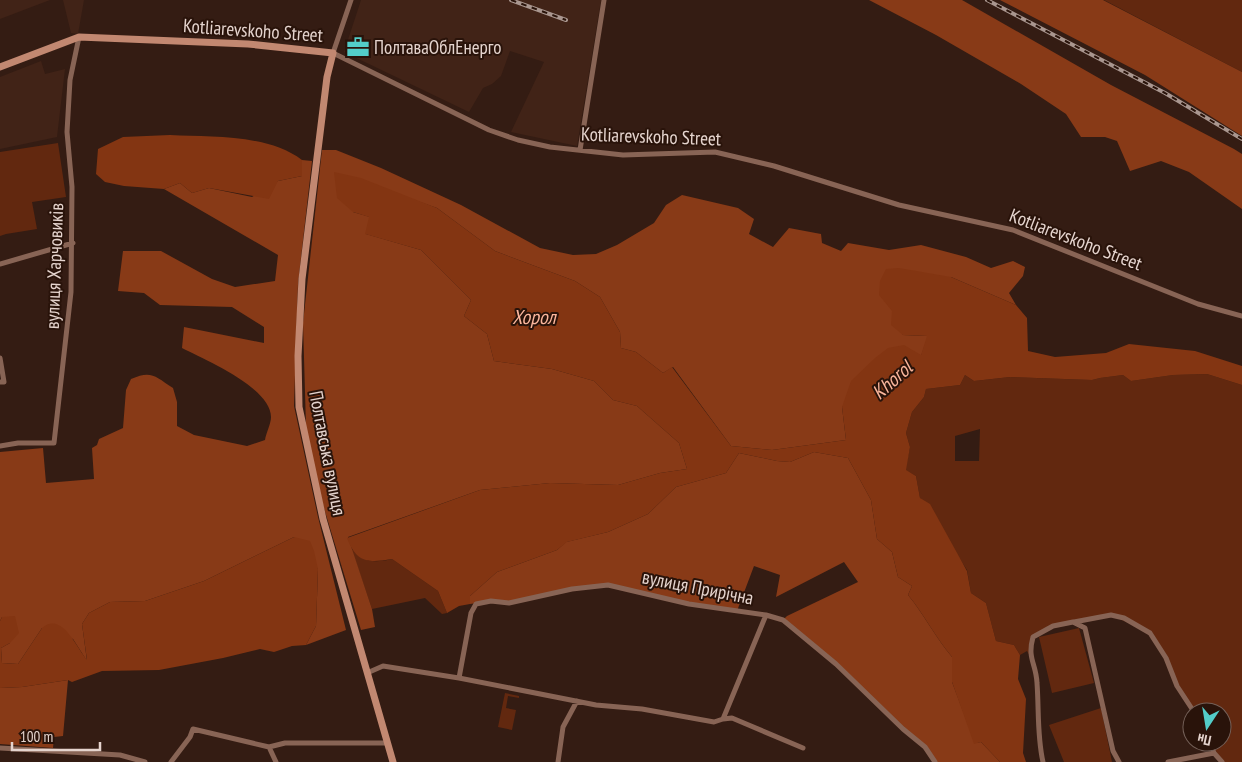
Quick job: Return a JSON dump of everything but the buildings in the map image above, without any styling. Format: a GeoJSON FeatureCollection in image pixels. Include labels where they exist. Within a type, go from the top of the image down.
{"type":"FeatureCollection","features":[{"type":"Feature","properties":{"kind":"street"},"geometry":{"type":"LineString","coordinates":[[333,53],[351,0]]}},
{"type":"Feature","properties":{"kind":"street"},"geometry":{"type":"LineString","coordinates":[[580,150],[604,0]]}},
{"type":"Feature","properties":{"kind":"street","name":"Kotliarevskoho Street"},"geometry":{"type":"LineString","coordinates":[[0,68],[79,37],[248,44],[333,53],[489,130],[526,142],[550,147],[623,154],[715,152],[774,166],[899,205],[1013,230],[1198,304],[1242,316]]}},
{"type":"Feature","properties":{"kind":"street","name":"вулиця Харчовиків"},"geometry":{"type":"LineString","coordinates":[[0,446],[18,443],[54,443],[70,302],[72,187],[67,132],[70,80],[79,37]]}},
{"type":"Feature","properties":{"kind":"street","name":"Полтавська вулиця"},"geometry":{"type":"LineString","coordinates":[[333,53],[327,77],[302,279],[298,356],[299,407],[323,519],[393,762]]}},
{"type":"Feature","properties":{"kind":"street"},"geometry":{"type":"LineString","coordinates":[[0,264],[72,244]]}},
{"type":"Feature","properties":{"kind":"street"},"geometry":{"type":"LineString","coordinates":[[0,358],[4,382],[0,382]]}},
{"type":"Feature","properties":{"kind":"street","name":"вулиця Прирічна"},"geometry":{"type":"LineString","coordinates":[[459,678],[471,613],[476,604],[491,601],[509,604],[572,589],[608,585],[689,604],[766,615],[783,620],[836,664],[903,729],[925,747],[935,762]]}},
{"type":"Feature","properties":{"kind":"street"},"geometry":{"type":"LineString","coordinates":[[723,719],[766,615]]}},
{"type":"Feature","properties":{"kind":"street"},"geometry":{"type":"LineString","coordinates":[[1043,762],[1039,744],[1037,682],[1030,650],[1033,637],[1053,626],[1111,615],[1124,618],[1150,633],[1166,658],[1177,686],[1187,702]]}},
{"type":"Feature","properties":{"kind":"street"},"geometry":{"type":"LineString","coordinates":[[1073,622],[1085,628],[1113,751],[1119,762]]}},
{"type":"Feature","properties":{"kind":"street"},"geometry":{"type":"LineString","coordinates":[[367,673],[383,666],[459,678],[596,705],[642,708],[714,722],[732,718],[803,748]]}},
{"type":"Feature","properties":{"kind":"street"},"geometry":{"type":"LineString","coordinates":[[558,762],[563,727],[577,701]]}},
{"type":"Feature","properties":{"kind":"street"},"geometry":{"type":"LineString","coordinates":[[171,762],[193,729],[269,747],[285,744],[387,743]]}},
{"type":"Feature","properties":{"kind":"street"},"geometry":{"type":"LineString","coordinates":[[269,747],[276,762]]}},
{"type":"Feature","properties":{"kind":"street"},"geometry":{"type":"LineString","coordinates":[[0,748],[120,755],[145,762]]}},
{"type":"Feature","properties":{"kind":"street"},"geometry":{"type":"LineString","coordinates":[[1168,762],[1214,752],[1222,762]]}},
{"type":"Feature","properties":{"kind":"shaded area"},"geometry":{"type":"Polygon","coordinates":[[[0,0],[50,0],[0,19],[0,0]]]}},
{"type":"Feature","properties":{"kind":"shaded area"},"geometry":{"type":"Polygon","coordinates":[[[63,0],[84,0],[78,34],[71,33],[63,0]]]}},
{"type":"Feature","properties":{"kind":"shaded area"},"geometry":{"type":"Polygon","coordinates":[[[361,0],[601,0],[577,146],[511,132],[544,62],[510,51],[501,76],[492,84],[483,88],[469,112],[344,52],[361,0]]]}},
{"type":"Feature","properties":{"kind":"shaded area"},"geometry":{"type":"Polygon","coordinates":[[[869,0],[962,0],[1111,85],[1234,149],[1242,154],[1242,209],[1189,172],[1161,161],[1130,171],[1117,141],[1105,137],[1081,137],[1066,114],[1021,84],[936,35],[869,0]]]}},
{"type":"Feature","properties":{"kind":"shaded area"},"geometry":{"type":"Polygon","coordinates":[[[1000,0],[1103,0],[1242,72],[1242,136],[1145,75],[1000,0]]]}},
{"type":"Feature","properties":{"kind":"shaded area"},"geometry":{"type":"Polygon","coordinates":[[[1104,0],[1242,0],[1242,72],[1104,0]]]}},
{"type":"Feature","properties":{"kind":"shaded area"},"geometry":{"type":"Polygon","coordinates":[[[41,61],[45,74],[65,69],[57,137],[0,149],[0,77],[41,61]]]}},
{"type":"Feature","properties":{"kind":"shaded area"},"geometry":{"type":"Polygon","coordinates":[[[58,143],[66,197],[32,202],[37,229],[0,236],[0,152],[58,143]]]}},
{"type":"Feature","properties":{"kind":"shaded area"},"geometry":{"type":"Polygon","coordinates":[[[322,150],[336,150],[381,168],[461,205],[540,248],[573,255],[596,254],[617,245],[654,223],[666,205],[682,195],[738,208],[754,219],[749,234],[773,247],[789,228],[821,234],[822,243],[841,251],[848,243],[889,250],[921,245],[966,257],[991,268],[1013,261],[1025,267],[1023,276],[1009,293],[1016,305],[951,277],[892,311],[903,335],[928,336],[921,356],[842,407],[846,440],[772,450],[731,446],[673,367],[663,373],[636,352],[621,348],[620,332],[600,297],[575,281],[495,251],[437,208],[403,196],[353,212],[370,217],[366,234],[421,250],[471,300],[464,316],[487,334],[494,361],[552,369],[594,381],[613,400],[637,406],[679,443],[687,469],[660,473],[618,485],[550,483],[480,490],[348,537],[372,609],[375,627],[361,630],[323,505],[306,427],[303,323],[322,150]]]}},
{"type":"Feature","properties":{"kind":"shaded area"},"geometry":{"type":"Polygon","coordinates":[[[302,160],[312,161],[298,284],[294,406],[318,517],[346,630],[306,645],[316,626],[318,569],[294,537],[204,581],[145,601],[110,602],[89,613],[82,624],[87,661],[73,639],[42,628],[18,664],[2,663],[1,648],[10,643],[2,617],[0,621],[0,452],[43,448],[46,483],[94,479],[92,448],[97,445],[99,439],[123,428],[126,390],[131,379],[143,375],[153,376],[173,388],[177,402],[177,426],[194,435],[247,446],[265,440],[271,417],[268,406],[260,396],[236,376],[182,348],[184,327],[264,343],[264,327],[232,307],[160,305],[144,293],[118,291],[123,251],[161,251],[212,279],[235,287],[275,281],[278,255],[164,189],[180,183],[192,193],[209,188],[252,197],[278,181],[302,176],[302,160]]]}},
{"type":"Feature","properties":{"kind":"shaded area"},"geometry":{"type":"Polygon","coordinates":[[[1207,374],[1242,385],[1242,762],[1223,762],[1216,752],[1232,752],[1232,702],[1187,702],[1177,686],[1166,658],[1150,633],[1111,615],[1053,626],[1033,637],[1031,658],[1027,651],[1020,655],[1014,645],[996,641],[986,603],[971,593],[967,570],[920,498],[916,476],[905,470],[910,447],[906,433],[912,412],[924,397],[926,389],[960,385],[965,375],[974,381],[1010,377],[1092,380],[1123,375],[1131,381],[1173,375],[1207,374]],[[980,429],[955,436],[955,461],[979,461],[980,429]]]}},
{"type":"Feature","properties":{"kind":"shaded area"},"geometry":{"type":"Polygon","coordinates":[[[814,452],[848,458],[871,500],[877,539],[892,552],[898,577],[912,586],[908,595],[952,657],[952,682],[975,743],[981,742],[1000,762],[935,762],[925,747],[836,664],[783,620],[787,616],[858,582],[844,562],[776,597],[780,575],[754,566],[737,611],[689,604],[608,585],[572,589],[509,603],[491,601],[470,604],[470,596],[497,572],[557,550],[566,542],[608,532],[648,514],[676,487],[726,473],[739,453],[790,462],[814,452]]]}},
{"type":"Feature","properties":{"kind":"shaded area"},"geometry":{"type":"Polygon","coordinates":[[[351,548],[360,557],[370,561],[392,559],[438,591],[447,613],[442,614],[425,598],[372,609],[351,548]]]}},
{"type":"Feature","properties":{"kind":"shaded area"},"geometry":{"type":"Polygon","coordinates":[[[1079,628],[1094,683],[1052,693],[1039,637],[1079,628]]]}},
{"type":"Feature","properties":{"kind":"shaded area"},"geometry":{"type":"Polygon","coordinates":[[[68,680],[63,736],[54,737],[53,748],[0,744],[0,688],[22,687],[68,680]]]}},
{"type":"Feature","properties":{"kind":"shaded area"},"geometry":{"type":"Polygon","coordinates":[[[505,693],[519,696],[519,698],[508,696],[506,708],[516,710],[512,730],[498,727],[505,693]]]}},
{"type":"Feature","properties":{"kind":"shaded area"},"geometry":{"type":"Polygon","coordinates":[[[1101,708],[1112,762],[1064,762],[1049,725],[1101,708]]]}},
{"type":"Feature","properties":{"kind":"water"},"geometry":{"type":"Polygon","coordinates":[[[170,135],[239,138],[273,145],[302,160],[302,176],[278,181],[269,199],[209,188],[192,193],[180,183],[164,189],[124,186],[105,182],[96,174],[98,149],[123,137],[170,135]]]}},
{"type":"Feature","properties":{"kind":"water","name":"Хорол"},"geometry":{"type":"Polygon","coordinates":[[[334,172],[361,178],[437,208],[495,251],[575,281],[600,297],[620,332],[621,348],[636,352],[663,373],[672,367],[731,446],[772,450],[846,440],[842,407],[851,381],[888,348],[904,345],[921,355],[927,336],[903,335],[891,325],[892,311],[879,295],[880,281],[886,269],[899,268],[951,277],[1016,305],[1027,318],[1028,351],[1055,357],[1106,353],[1129,344],[1195,351],[1242,366],[1242,385],[1207,374],[1173,375],[1131,381],[1123,375],[1092,380],[1010,377],[974,381],[965,375],[960,385],[926,389],[924,397],[912,412],[906,433],[910,447],[906,470],[916,476],[920,498],[930,504],[967,571],[971,593],[986,603],[996,641],[1014,645],[1020,655],[1018,679],[1026,699],[1023,753],[1026,762],[1000,762],[981,742],[974,744],[952,682],[952,657],[908,595],[912,586],[898,577],[892,552],[877,539],[871,500],[848,458],[814,452],[790,462],[739,453],[726,473],[676,487],[648,514],[608,532],[567,542],[557,550],[497,572],[470,596],[470,604],[459,606],[447,613],[438,591],[392,559],[370,561],[359,557],[347,538],[480,490],[550,483],[618,485],[660,473],[687,469],[679,443],[637,406],[613,400],[594,381],[552,369],[494,361],[487,334],[464,316],[471,300],[421,250],[365,234],[369,217],[353,212],[337,198],[334,172]]]}},
{"type":"Feature","properties":{"kind":"water"},"geometry":{"type":"Polygon","coordinates":[[[294,537],[310,541],[318,569],[316,626],[306,645],[292,646],[274,652],[260,649],[159,670],[102,671],[72,682],[68,680],[22,687],[0,688],[0,621],[2,617],[15,616],[19,633],[10,643],[1,648],[2,663],[18,664],[42,628],[49,624],[56,624],[62,627],[87,660],[82,624],[89,613],[110,602],[145,601],[204,581],[294,537]]]}},
{"type":"Feature","properties":{"kind":"railway"},"geometry":{"type":"LineString","coordinates":[[511,0],[566,20]]}},
{"type":"Feature","properties":{"kind":"railway"},"geometry":{"type":"LineString","coordinates":[[987,0],[1165,93],[1242,139]]}},
{"type":"Feature","properties":{"kind":"place","name":"ПолтаваОблЕнерго"},"geometry":{"type":"Point","coordinates":[358,47]}},
{"type":"Feature","properties":{"kind":"water label","name":"Khorol"},"geometry":{"type":"Point","coordinates":[892,380]}}]}
